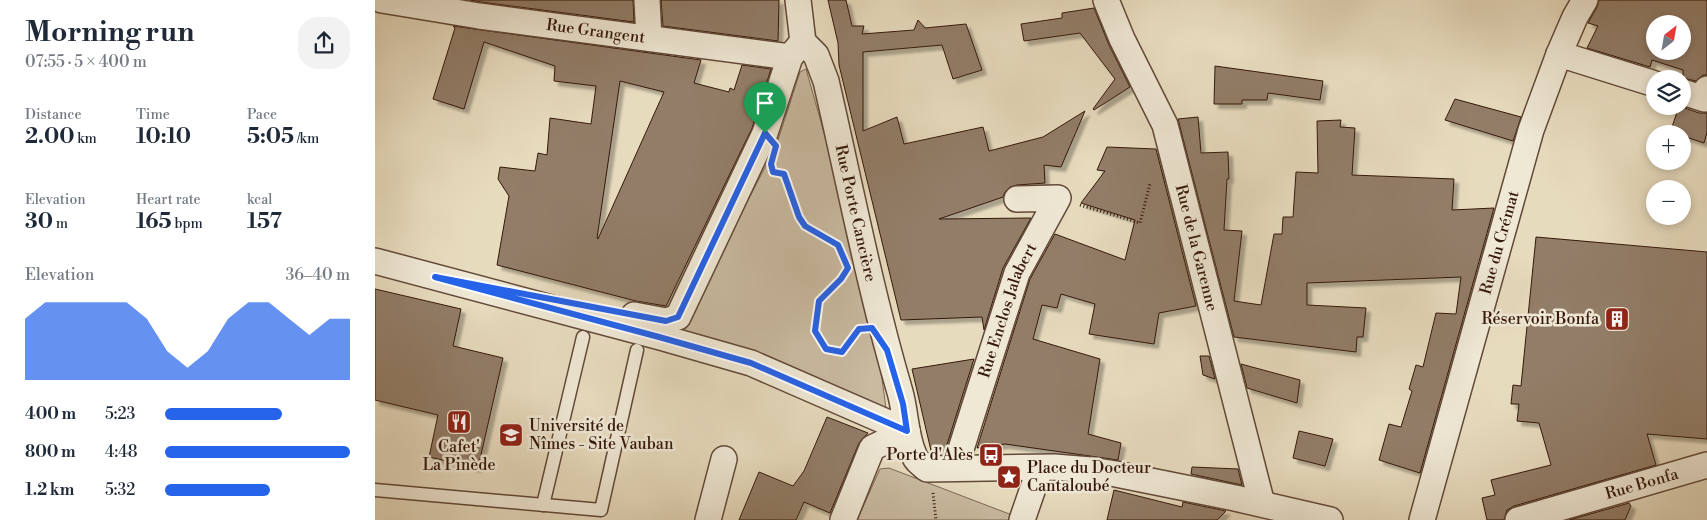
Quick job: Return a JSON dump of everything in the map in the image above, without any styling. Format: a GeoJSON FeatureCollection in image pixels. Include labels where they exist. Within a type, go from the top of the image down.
{"type":"FeatureCollection","features":[{"type":"Feature","properties":{"kind":"street","name":"Rue Grangent"},"geometry":{"type":"LineString","coordinates":[[382,0],[481,8],[649,38],[796,50]]}},
{"type":"Feature","properties":{"kind":"street"},"geometry":{"type":"LineString","coordinates":[[647,0],[649,38]]}},
{"type":"Feature","properties":{"kind":"street"},"geometry":{"type":"LineString","coordinates":[[435,277],[666,321],[678,317],[765,133],[796,50],[798,0]]}},
{"type":"Feature","properties":{"kind":"street","name":"Rue de la Garenne"},"geometry":{"type":"LineString","coordinates":[[1106,0],[1122,39],[1165,125],[1262,504]]}},
{"type":"Feature","properties":{"kind":"street","name":"Rue du Crémat"},"geometry":{"type":"LineString","coordinates":[[1422,520],[1531,130],[1559,54],[1575,17],[1585,0]]}},
{"type":"Feature","properties":{"kind":"street","name":"Rue Porte Cancière"},"geometry":{"type":"LineString","coordinates":[[796,50],[816,55],[826,82],[887,350],[903,404],[907,431]]}},
{"type":"Feature","properties":{"kind":"street"},"geometry":{"type":"LineString","coordinates":[[1559,54],[1646,81]]}},
{"type":"Feature","properties":{"kind":"street"},"geometry":{"type":"LineString","coordinates":[[1691,95],[1704,99],[1707,89]]}},
{"type":"Feature","properties":{"kind":"street"},"geometry":{"type":"LineString","coordinates":[[1017,199],[1058,198]]}},
{"type":"Feature","properties":{"kind":"street","name":"Rue Enclos Jalabert"},"geometry":{"type":"LineString","coordinates":[[955,468],[1017,273],[1058,198]]}},
{"type":"Feature","properties":{"kind":"street"},"geometry":{"type":"LineString","coordinates":[[375,261],[751,363],[907,431]]}},
{"type":"Feature","properties":{"kind":"street"},"geometry":{"type":"LineString","coordinates":[[907,431],[914,457],[927,469],[1040,468],[1091,470],[1262,504],[1330,520]]}},
{"type":"Feature","properties":{"kind":"street"},"geometry":{"type":"LineString","coordinates":[[843,520],[872,448],[907,431]]}},
{"type":"Feature","properties":{"kind":"street"},"geometry":{"type":"LineString","coordinates":[[708,520],[724,459]]}},
{"type":"Feature","properties":{"kind":"street","name":"Rue Bonfa"},"geometry":{"type":"LineString","coordinates":[[1518,520],[1707,465]]}},
{"type":"Feature","properties":{"kind":"street"},"geometry":{"type":"LineString","coordinates":[[1022,520],[1040,468]]}},
{"type":"Feature","properties":{"kind":"lane"},"geometry":{"type":"LineString","coordinates":[[543,506],[583,337]]}},
{"type":"Feature","properties":{"kind":"lane"},"geometry":{"type":"LineString","coordinates":[[375,490],[601,510],[637,350]]}},
{"type":"Feature","properties":{"kind":"path"},"geometry":{"type":"LineString","coordinates":[[765,133],[776,146],[771,164],[773,172],[784,174],[799,217],[805,226],[838,245],[841,253]]}},
{"type":"Feature","properties":{"kind":"path"},"geometry":{"type":"LineString","coordinates":[[1058,198],[1063,205],[1078,204],[1140,223],[1150,184]]}},
{"type":"Feature","properties":{"kind":"path"},"geometry":{"type":"LineString","coordinates":[[848,268],[841,279],[819,301],[815,331],[826,349],[842,352],[859,329],[872,328],[887,350]]}},
{"type":"Feature","properties":{"kind":"path"},"geometry":{"type":"LineString","coordinates":[[933,492],[936,520]]}},
{"type":"Feature","properties":{"kind":"shaded area"},"geometry":{"type":"Polygon","coordinates":[[[806,69],[844,204],[880,364],[886,408],[680,332],[776,146],[800,72],[806,69]]]}},
{"type":"Feature","properties":{"kind":"shaded area"},"geometry":{"type":"Polygon","coordinates":[[[889,468],[1012,515],[1010,520],[857,520],[880,469],[889,468]]]}},
{"type":"Feature","properties":{"kind":"building"},"geometry":{"type":"Polygon","coordinates":[[[470,0],[633,0],[634,22],[481,2],[470,0]]]}},
{"type":"Feature","properties":{"kind":"building"},"geometry":{"type":"Polygon","coordinates":[[[661,0],[779,0],[778,41],[663,26],[661,0]]]}},
{"type":"Feature","properties":{"kind":"building"},"geometry":{"type":"Polygon","coordinates":[[[828,0],[846,0],[852,26],[864,26],[862,34],[914,30],[918,20],[925,28],[966,24],[982,70],[953,79],[942,45],[863,52],[863,131],[897,117],[904,144],[983,127],[989,151],[1043,137],[1085,111],[1061,167],[1044,165],[1045,183],[1010,187],[1003,197],[939,219],[1031,218],[1003,268],[984,330],[982,317],[901,320],[839,65],[838,43],[828,0]]]}},
{"type":"Feature","properties":{"kind":"building"},"geometry":{"type":"Polygon","coordinates":[[[1599,0],[1707,0],[1707,75],[1703,75],[1696,81],[1691,80],[1691,70],[1683,70],[1652,60],[1650,67],[1587,48],[1598,26],[1588,23],[1599,0]]]}},
{"type":"Feature","properties":{"kind":"building"},"geometry":{"type":"Polygon","coordinates":[[[1094,8],[1109,45],[1130,87],[1094,110],[1115,79],[1080,33],[1024,41],[1021,24],[1062,18],[1062,13],[1094,8]]]}},
{"type":"Feature","properties":{"kind":"building"},"geometry":{"type":"Polygon","coordinates":[[[453,26],[701,60],[694,83],[729,92],[730,88],[734,90],[742,65],[771,69],[752,128],[666,306],[636,301],[497,265],[509,196],[498,179],[500,167],[535,171],[538,153],[547,155],[550,118],[591,124],[596,86],[554,81],[555,66],[484,42],[464,109],[433,99],[455,28],[453,26]],[[620,81],[598,239],[664,92],[620,81]]]}},
{"type":"Feature","properties":{"kind":"building"},"geometry":{"type":"Polygon","coordinates":[[[1215,66],[1323,81],[1320,100],[1268,93],[1267,100],[1242,100],[1242,104],[1214,104],[1215,66]]]}},
{"type":"Feature","properties":{"kind":"building"},"geometry":{"type":"Polygon","coordinates":[[[1455,99],[1521,117],[1513,141],[1445,120],[1455,99]]]}},
{"type":"Feature","properties":{"kind":"building"},"geometry":{"type":"Polygon","coordinates":[[[1691,110],[1707,113],[1707,132],[1704,143],[1691,139],[1691,125],[1673,125],[1676,115],[1691,115],[1691,110]]]}},
{"type":"Feature","properties":{"kind":"building"},"geometry":{"type":"Polygon","coordinates":[[[1198,117],[1201,153],[1228,152],[1229,179],[1227,179],[1224,230],[1242,231],[1234,301],[1261,305],[1274,234],[1282,234],[1283,217],[1293,217],[1296,172],[1318,173],[1317,121],[1341,120],[1340,127],[1355,128],[1352,175],[1454,179],[1452,210],[1494,208],[1420,473],[1379,460],[1389,424],[1401,427],[1412,391],[1409,389],[1416,365],[1423,367],[1436,313],[1456,314],[1461,277],[1307,283],[1307,305],[1366,308],[1363,337],[1357,337],[1356,352],[1234,337],[1178,119],[1198,117]]]}},
{"type":"Feature","properties":{"kind":"building"},"geometry":{"type":"Polygon","coordinates":[[[1107,147],[1156,149],[1196,306],[1159,313],[1154,344],[1089,334],[1095,304],[1061,294],[1057,308],[1042,305],[1033,339],[1100,359],[1088,434],[1121,443],[1118,460],[1005,444],[977,448],[1030,279],[1055,234],[1125,260],[1135,220],[1081,203],[1105,171],[1097,170],[1107,147]]]}},
{"type":"Feature","properties":{"kind":"building","name":"Réservoir Bonfa"},"geometry":{"type":"Polygon","coordinates":[[[1536,237],[1707,252],[1707,439],[1647,434],[1656,465],[1514,506],[1507,510],[1504,520],[1487,520],[1482,498],[1495,495],[1491,480],[1551,465],[1539,423],[1517,421],[1519,404],[1511,404],[1513,385],[1521,386],[1536,237]]]}},
{"type":"Feature","properties":{"kind":"building"},"geometry":{"type":"Polygon","coordinates":[[[375,289],[461,309],[453,346],[503,358],[478,468],[429,457],[438,415],[375,400],[375,289]]]}},
{"type":"Feature","properties":{"kind":"building"},"geometry":{"type":"Polygon","coordinates":[[[1200,356],[1209,356],[1215,379],[1203,375],[1200,356]]]}},
{"type":"Feature","properties":{"kind":"building"},"geometry":{"type":"Polygon","coordinates":[[[974,359],[944,454],[932,455],[912,369],[974,359]]]}},
{"type":"Feature","properties":{"kind":"building"},"geometry":{"type":"Polygon","coordinates":[[[1241,364],[1300,380],[1297,403],[1247,388],[1241,364]]]}},
{"type":"Feature","properties":{"kind":"building"},"geometry":{"type":"Polygon","coordinates":[[[827,417],[868,433],[859,443],[830,513],[804,502],[796,520],[739,520],[759,472],[793,486],[804,471],[827,417]]]}},
{"type":"Feature","properties":{"kind":"building"},"geometry":{"type":"Polygon","coordinates":[[[1299,431],[1333,439],[1325,466],[1293,458],[1299,431]]]}},
{"type":"Feature","properties":{"kind":"building"},"geometry":{"type":"Polygon","coordinates":[[[1192,467],[1238,469],[1242,485],[1191,474],[1192,467]]]}},
{"type":"Feature","properties":{"kind":"building"},"geometry":{"type":"Polygon","coordinates":[[[1114,490],[1182,507],[1183,502],[1226,511],[1217,520],[1107,520],[1114,490]]]}},
{"type":"Feature","properties":{"kind":"building"},"geometry":{"type":"Polygon","coordinates":[[[1629,503],[1631,506],[1625,520],[1569,520],[1629,503]]]}},
{"type":"Feature","properties":{"kind":"place","name":"Réservoir Bonfa"},"geometry":{"type":"Point","coordinates":[1617,319]}},
{"type":"Feature","properties":{"kind":"place","name":"Cafet' La Pinède"},"geometry":{"type":"Point","coordinates":[459,422]}},
{"type":"Feature","properties":{"kind":"place","name":"Université de Nîmes - Site Vauban"},"geometry":{"type":"Point","coordinates":[511,435]}},
{"type":"Feature","properties":{"kind":"place","name":"Porte d'Alès"},"geometry":{"type":"Point","coordinates":[991,455]}},
{"type":"Feature","properties":{"kind":"place","name":"Place du Docteur Cantaloubé"},"geometry":{"type":"Point","coordinates":[1009,477]}},
{"type":"Feature","properties":{"kind":"route"},"geometry":{"type":"LineString","coordinates":[[765,133],[776,146],[771,164],[773,172],[784,174],[799,217],[805,226],[838,245],[848,268],[841,279],[819,301],[815,331],[826,349],[842,352],[859,329],[872,328],[887,350],[903,404],[907,431],[751,363],[435,277],[666,321],[678,317],[765,133]]}}]}
